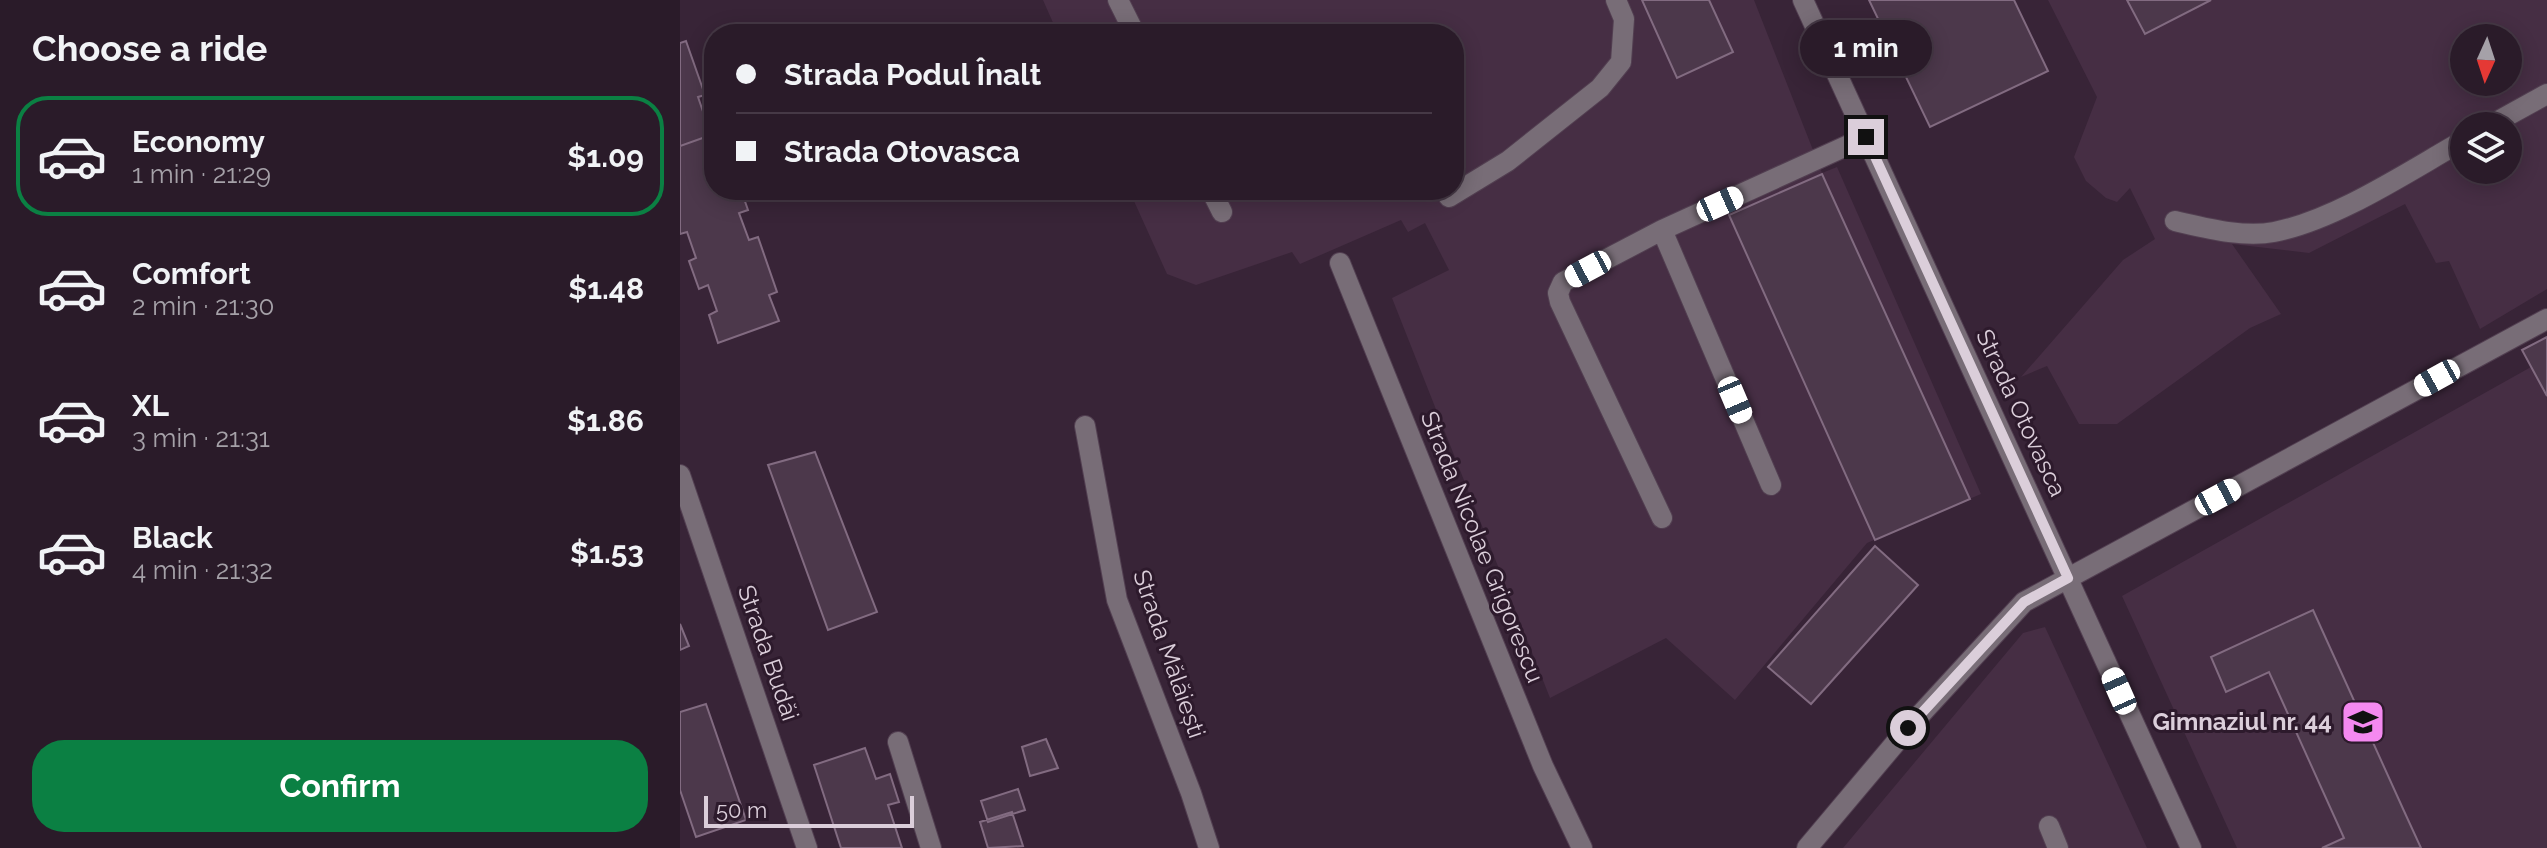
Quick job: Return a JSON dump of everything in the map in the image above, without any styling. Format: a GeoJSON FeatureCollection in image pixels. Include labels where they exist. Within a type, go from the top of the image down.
{"type":"FeatureCollection","features":[{"type":"Feature","properties":{"kind":"street"},"geometry":{"type":"LineString","coordinates":[[1118,0],[1130,24]]}},
{"type":"Feature","properties":{"kind":"street"},"geometry":{"type":"LineString","coordinates":[[1464,188],[1508,161],[1600,88],[1621,62],[1624,19],[1616,0]]}},
{"type":"Feature","properties":{"kind":"street","name":"Strada Otovasca"},"geometry":{"type":"LineString","coordinates":[[1803,0],[2191,848]]}},
{"type":"Feature","properties":{"kind":"street"},"geometry":{"type":"LineString","coordinates":[[2514,112],[2547,94]]}},
{"type":"Feature","properties":{"kind":"street"},"geometry":{"type":"LineString","coordinates":[[1662,518],[1560,302],[1558,293],[1563,282],[1662,230],[1866,137]]}},
{"type":"Feature","properties":{"kind":"street"},"geometry":{"type":"LineString","coordinates":[[2175,221],[2252,233],[2273,232],[2340,208],[2450,148]]}},
{"type":"Feature","properties":{"kind":"street"},"geometry":{"type":"LineString","coordinates":[[1216,200],[1222,212]]}},
{"type":"Feature","properties":{"kind":"street"},"geometry":{"type":"LineString","coordinates":[[1662,230],[1771,485]]}},
{"type":"Feature","properties":{"kind":"street","name":"Strada Nicolae Grigorescu"},"geometry":{"type":"LineString","coordinates":[[1340,263],[1543,766],[1582,848]]}},
{"type":"Feature","properties":{"kind":"street"},"geometry":{"type":"LineString","coordinates":[[1807,848],[1908,728],[2024,602],[2547,319]]}},
{"type":"Feature","properties":{"kind":"street","name":"Strada Mălăiești"},"geometry":{"type":"LineString","coordinates":[[1085,426],[1117,600],[1209,848]]}},
{"type":"Feature","properties":{"kind":"street","name":"Strada Budăi"},"geometry":{"type":"LineString","coordinates":[[680,475],[807,848]]}},
{"type":"Feature","properties":{"kind":"street"},"geometry":{"type":"LineString","coordinates":[[898,742],[931,848]]}},
{"type":"Feature","properties":{"kind":"street"},"geometry":{"type":"LineString","coordinates":[[2049,826],[2058,848]]}},
{"type":"Feature","properties":{"kind":"shaded area"},"geometry":{"type":"Polygon","coordinates":[[[1043,0],[1754,0],[1822,173],[1837,167],[1981,494],[1867,543],[1735,700],[1666,638],[1550,698],[1392,298],[1449,270],[1425,223],[1408,232],[1401,220],[1300,264],[1292,252],[1196,285],[1167,274],[1134,200],[1464,200],[1464,24],[1054,24],[1043,0]]]}},
{"type":"Feature","properties":{"kind":"shaded area"},"geometry":{"type":"Polygon","coordinates":[[[2048,0],[2547,0],[2547,289],[2480,329],[2449,261],[2436,263],[2405,204],[2309,253],[2232,244],[2281,314],[2250,328],[2117,424],[2079,424],[2047,366],[2021,377],[2123,260],[2155,239],[2130,188],[2117,202],[2106,198],[2086,181],[2074,157],[2097,97],[2048,0]]]}},
{"type":"Feature","properties":{"kind":"shaded area","name":"Gimnaziul nr. 44"},"geometry":{"type":"Polygon","coordinates":[[[2547,337],[2547,848],[2237,848],[2122,596],[2531,367],[2522,350],[2547,337]]]}},
{"type":"Feature","properties":{"kind":"shaded area"},"geometry":{"type":"Polygon","coordinates":[[[2045,627],[2147,848],[1843,848],[2023,633],[2045,627]]]}},
{"type":"Feature","properties":{"kind":"building"},"geometry":{"type":"Polygon","coordinates":[[[1642,0],[1709,0],[1733,52],[1677,78],[1642,0]]]}},
{"type":"Feature","properties":{"kind":"building"},"geometry":{"type":"Polygon","coordinates":[[[1869,0],[2014,0],[2048,71],[1930,127],[1869,0]]]}},
{"type":"Feature","properties":{"kind":"building"},"geometry":{"type":"Polygon","coordinates":[[[2127,0],[2211,0],[2145,34],[2127,0]]]}},
{"type":"Feature","properties":{"kind":"building"},"geometry":{"type":"Polygon","coordinates":[[[686,41],[704,92],[704,95],[698,97],[704,115],[704,137],[680,146],[680,43],[686,41]]]}},
{"type":"Feature","properties":{"kind":"building"},"geometry":{"type":"Polygon","coordinates":[[[704,137],[704,200],[744,200],[748,210],[739,213],[749,240],[758,237],[777,292],[769,295],[779,321],[718,343],[709,315],[717,311],[708,285],[699,289],[689,261],[696,258],[687,232],[680,234],[680,146],[704,137]]]}},
{"type":"Feature","properties":{"kind":"building"},"geometry":{"type":"Polygon","coordinates":[[[1822,174],[1970,499],[1875,540],[1729,215],[1822,174]]]}},
{"type":"Feature","properties":{"kind":"building"},"geometry":{"type":"Polygon","coordinates":[[[2547,337],[2547,396],[2522,350],[2547,337]]]}},
{"type":"Feature","properties":{"kind":"building"},"geometry":{"type":"Polygon","coordinates":[[[815,452],[877,612],[828,630],[768,465],[815,452]]]}},
{"type":"Feature","properties":{"kind":"building"},"geometry":{"type":"Polygon","coordinates":[[[1875,546],[1918,585],[1811,704],[1768,667],[1875,546]]]}},
{"type":"Feature","properties":{"kind":"building"},"geometry":{"type":"Polygon","coordinates":[[[2313,610],[2421,848],[2322,848],[2344,838],[2269,672],[2226,692],[2211,657],[2313,610]]]}},
{"type":"Feature","properties":{"kind":"building"},"geometry":{"type":"Polygon","coordinates":[[[680,624],[689,646],[680,650],[680,624]]]}},
{"type":"Feature","properties":{"kind":"building"},"geometry":{"type":"Polygon","coordinates":[[[706,704],[746,820],[696,837],[680,790],[680,712],[706,704]]]}},
{"type":"Feature","properties":{"kind":"building"},"geometry":{"type":"Polygon","coordinates":[[[1046,739],[1058,768],[1030,776],[1022,747],[1046,739]]]}},
{"type":"Feature","properties":{"kind":"building"},"geometry":{"type":"Polygon","coordinates":[[[865,748],[876,779],[890,774],[899,802],[888,805],[902,848],[841,848],[814,765],[865,748]]]}},
{"type":"Feature","properties":{"kind":"building"},"geometry":{"type":"Polygon","coordinates":[[[1018,789],[1025,810],[988,822],[981,801],[1018,789]]]}},
{"type":"Feature","properties":{"kind":"building"},"geometry":{"type":"Polygon","coordinates":[[[1012,812],[1023,846],[988,848],[980,822],[1012,812]]]}},
{"type":"Feature","properties":{"kind":"place","name":"Gimnaziul nr. 44"},"geometry":{"type":"Point","coordinates":[2363,722]}},
{"type":"Feature","properties":{"kind":"route"},"geometry":{"type":"LineString","coordinates":[[1866,137],[2068,578],[2024,602],[1908,728]]}}]}
